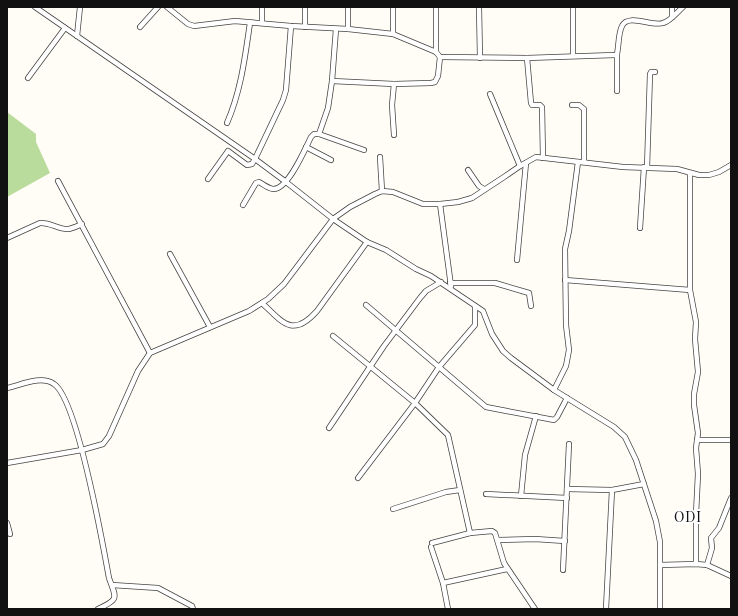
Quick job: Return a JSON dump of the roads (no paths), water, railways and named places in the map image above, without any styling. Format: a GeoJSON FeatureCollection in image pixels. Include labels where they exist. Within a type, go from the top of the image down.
{"type":"FeatureCollection","features":[{"type":"Feature","properties":{"kind":"street"},"geometry":{"type":"LineString","coordinates":[[35,7],[255,159],[333,219],[367,242],[386,250],[416,269],[441,282],[482,311],[492,334],[503,351],[533,376],[614,427],[625,437],[636,460],[660,542],[660,609]]}},
{"type":"Feature","properties":{"kind":"street"},"geometry":{"type":"LineString","coordinates":[[77,36],[80,7]]}},
{"type":"Feature","properties":{"kind":"street"},"geometry":{"type":"LineString","coordinates":[[140,27],[158,7]]}},
{"type":"Feature","properties":{"kind":"street"},"geometry":{"type":"LineString","coordinates":[[167,7],[188,24],[194,26],[234,21],[348,29],[393,34],[436,52],[440,57],[438,76],[435,82],[431,83],[394,84],[332,81]]}},
{"type":"Feature","properties":{"kind":"street"},"geometry":{"type":"LineString","coordinates":[[262,7],[262,23]]}},
{"type":"Feature","properties":{"kind":"street"},"geometry":{"type":"LineString","coordinates":[[305,7],[305,27]]}},
{"type":"Feature","properties":{"kind":"street"},"geometry":{"type":"LineString","coordinates":[[348,7],[348,29]]}},
{"type":"Feature","properties":{"kind":"street"},"geometry":{"type":"LineString","coordinates":[[393,7],[393,34]]}},
{"type":"Feature","properties":{"kind":"street"},"geometry":{"type":"LineString","coordinates":[[436,7],[436,52]]}},
{"type":"Feature","properties":{"kind":"street"},"geometry":{"type":"LineString","coordinates":[[479,7],[480,58]]}},
{"type":"Feature","properties":{"kind":"street"},"geometry":{"type":"LineString","coordinates":[[573,7],[573,56]]}},
{"type":"Feature","properties":{"kind":"street"},"geometry":{"type":"LineString","coordinates":[[672,7],[672,17]]}},
{"type":"Feature","properties":{"kind":"street"},"geometry":{"type":"LineString","coordinates":[[617,91],[617,54],[620,30],[623,24],[628,20],[662,24],[683,7]]}},
{"type":"Feature","properties":{"kind":"street"},"geometry":{"type":"LineString","coordinates":[[227,122],[233,108],[242,73],[250,23]]}},
{"type":"Feature","properties":{"kind":"street"},"geometry":{"type":"LineString","coordinates":[[208,179],[228,151],[247,165],[252,164],[255,159],[285,95],[291,26]]}},
{"type":"Feature","properties":{"kind":"street"},"geometry":{"type":"LineString","coordinates":[[28,78],[65,28]]}},
{"type":"Feature","properties":{"kind":"street"},"geometry":{"type":"LineString","coordinates":[[319,134],[328,108],[332,81],[336,29]]}},
{"type":"Feature","properties":{"kind":"street"},"geometry":{"type":"LineString","coordinates":[[440,57],[527,58],[613,56],[617,54]]}},
{"type":"Feature","properties":{"kind":"street"},"geometry":{"type":"LineString","coordinates":[[527,58],[531,103],[532,105],[540,105],[542,107],[543,158]]}},
{"type":"Feature","properties":{"kind":"street"},"geometry":{"type":"LineString","coordinates":[[640,228],[650,74],[651,72],[656,72]]}},
{"type":"Feature","properties":{"kind":"street"},"geometry":{"type":"LineString","coordinates":[[394,84],[392,105],[394,136]]}},
{"type":"Feature","properties":{"kind":"street"},"geometry":{"type":"LineString","coordinates":[[490,94],[520,166]]}},
{"type":"Feature","properties":{"kind":"street"},"geometry":{"type":"LineString","coordinates":[[572,105],[579,106],[584,109],[584,162]]}},
{"type":"Feature","properties":{"kind":"street"},"geometry":{"type":"LineString","coordinates":[[243,205],[256,183],[259,182],[268,188],[274,189],[286,182],[314,134],[319,134],[364,150]]}},
{"type":"Feature","properties":{"kind":"street"},"geometry":{"type":"LineString","coordinates":[[306,147],[331,160]]}},
{"type":"Feature","properties":{"kind":"street"},"geometry":{"type":"LineString","coordinates":[[380,157],[382,191]]}},
{"type":"Feature","properties":{"kind":"street"},"geometry":{"type":"LineString","coordinates":[[7,463],[82,450],[103,444],[109,436],[138,372],[150,353],[249,311],[268,299],[284,284],[333,219],[356,204],[382,191],[393,192],[423,204],[458,202],[472,198],[536,157],[623,167],[677,169],[699,175],[709,175],[720,172],[731,165]]}},
{"type":"Feature","properties":{"kind":"street"},"geometry":{"type":"LineString","coordinates":[[517,260],[526,162]]}},
{"type":"Feature","properties":{"kind":"street"},"geometry":{"type":"LineString","coordinates":[[554,390],[566,366],[569,350],[566,325],[565,249],[569,231],[578,162]]}},
{"type":"Feature","properties":{"kind":"street"},"geometry":{"type":"LineString","coordinates":[[468,170],[479,186],[484,189]]}},
{"type":"Feature","properties":{"kind":"street"},"geometry":{"type":"LineString","coordinates":[[690,173],[690,290],[696,322],[695,338],[698,372],[694,394],[698,433],[696,448],[698,474],[696,564]]}},
{"type":"Feature","properties":{"kind":"street"},"geometry":{"type":"LineString","coordinates":[[58,181],[150,353]]}},
{"type":"Feature","properties":{"kind":"street"},"geometry":{"type":"LineString","coordinates":[[440,204],[451,289]]}},
{"type":"Feature","properties":{"kind":"street"},"geometry":{"type":"LineString","coordinates":[[7,238],[40,223],[66,229],[71,229],[82,224]]}},
{"type":"Feature","properties":{"kind":"street"},"geometry":{"type":"LineString","coordinates":[[262,303],[283,322],[290,326],[299,325],[309,321],[318,311],[367,242]]}},
{"type":"Feature","properties":{"kind":"street"},"geometry":{"type":"LineString","coordinates":[[170,254],[210,327]]}},
{"type":"Feature","properties":{"kind":"street"},"geometry":{"type":"LineString","coordinates":[[565,280],[690,290]]}},
{"type":"Feature","properties":{"kind":"street"},"geometry":{"type":"LineString","coordinates":[[329,428],[370,366],[426,291],[441,282]]}},
{"type":"Feature","properties":{"kind":"street"},"geometry":{"type":"LineString","coordinates":[[450,283],[494,283],[529,293],[532,306]]}},
{"type":"Feature","properties":{"kind":"street"},"geometry":{"type":"LineString","coordinates":[[366,306],[486,407],[554,420],[557,418],[567,398]]}},
{"type":"Feature","properties":{"kind":"street"},"geometry":{"type":"LineString","coordinates":[[358,478],[415,403],[439,367],[475,325],[475,306]]}},
{"type":"Feature","properties":{"kind":"street"},"geometry":{"type":"LineString","coordinates":[[333,336],[415,403],[448,435],[470,533]]}},
{"type":"Feature","properties":{"kind":"street"},"geometry":{"type":"LineString","coordinates":[[7,388],[40,380],[47,380],[55,384],[61,392],[70,411],[82,450],[109,578],[115,594],[114,600],[110,604],[98,609]]}},
{"type":"Feature","properties":{"kind":"street"},"geometry":{"type":"LineString","coordinates":[[521,496],[525,455],[536,416]]}},
{"type":"Feature","properties":{"kind":"street"},"geometry":{"type":"LineString","coordinates":[[697,440],[731,440]]}},
{"type":"Feature","properties":{"kind":"street"},"geometry":{"type":"LineString","coordinates":[[563,570],[569,444]]}},
{"type":"Feature","properties":{"kind":"street"},"geometry":{"type":"LineString","coordinates":[[567,489],[612,490],[644,484]]}},
{"type":"Feature","properties":{"kind":"street"},"geometry":{"type":"LineString","coordinates":[[393,509],[446,492],[460,490]]}},
{"type":"Feature","properties":{"kind":"street"},"geometry":{"type":"LineString","coordinates":[[606,609],[612,490]]}},
{"type":"Feature","properties":{"kind":"street"},"geometry":{"type":"LineString","coordinates":[[486,494],[567,498]]}},
{"type":"Feature","properties":{"kind":"street"},"geometry":{"type":"LineString","coordinates":[[707,565],[712,548],[711,538],[719,528],[731,498]]}},
{"type":"Feature","properties":{"kind":"street"},"geometry":{"type":"LineString","coordinates":[[7,523],[10,534]]}},
{"type":"Feature","properties":{"kind":"street"},"geometry":{"type":"LineString","coordinates":[[448,609],[443,583],[431,545],[470,533],[492,531],[495,533],[498,540],[507,570],[520,586],[535,609]]}},
{"type":"Feature","properties":{"kind":"street"},"geometry":{"type":"LineString","coordinates":[[498,540],[534,539],[565,541]]}},
{"type":"Feature","properties":{"kind":"street"},"geometry":{"type":"LineString","coordinates":[[660,565],[707,565],[731,576]]}},
{"type":"Feature","properties":{"kind":"street"},"geometry":{"type":"LineString","coordinates":[[443,583],[507,570]]}},
{"type":"Feature","properties":{"kind":"street"},"geometry":{"type":"LineString","coordinates":[[112,585],[158,588],[192,606],[193,609]]}},
{"type":"Feature","properties":{"kind":"district","name":"ODI"},"geometry":{"type":"Point","coordinates":[688,516]}}]}
